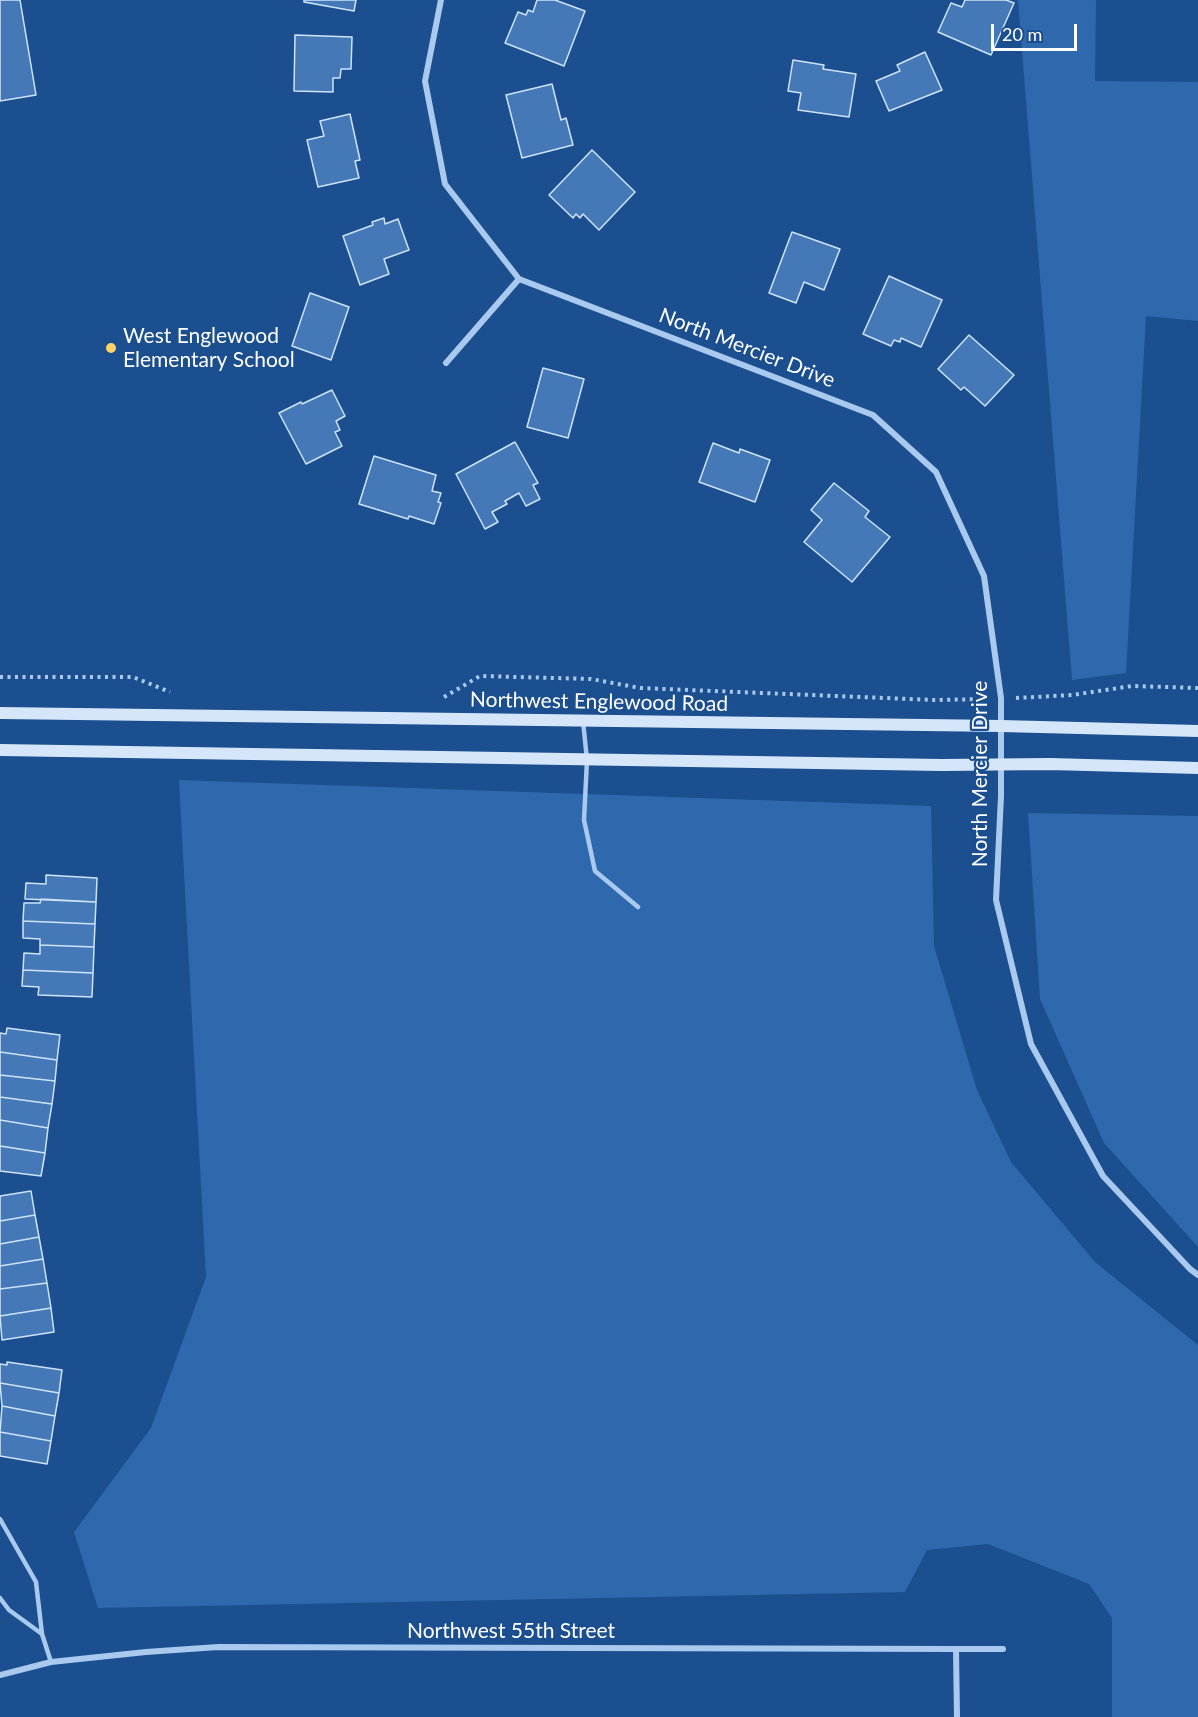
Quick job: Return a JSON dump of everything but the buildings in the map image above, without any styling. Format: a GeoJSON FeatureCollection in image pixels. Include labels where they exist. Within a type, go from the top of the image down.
{"type":"FeatureCollection","features":[{"type":"Feature","properties":{"kind":"main road","name":"Northwest Englewood Road"},"geometry":{"type":"LineString","coordinates":[[0,713],[1001,726],[1198,731]]}},
{"type":"Feature","properties":{"kind":"main road"},"geometry":{"type":"LineString","coordinates":[[0,750],[942,765],[1000,763],[1198,768]]}},
{"type":"Feature","properties":{"kind":"street"},"geometry":{"type":"LineString","coordinates":[[441,0],[425,81],[445,184],[519,279],[446,363]]}},
{"type":"Feature","properties":{"kind":"street","name":"North Mercier Drive"},"geometry":{"type":"LineString","coordinates":[[519,279],[873,415],[936,472],[984,576],[1001,698],[1001,796],[996,900],[1031,1044],[1103,1176],[1198,1275]]}},
{"type":"Feature","properties":{"kind":"street","name":"Northwest 55th Street"},"geometry":{"type":"LineString","coordinates":[[0,1675],[51,1662],[146,1652],[241,1647],[1003,1649]]}},
{"type":"Feature","properties":{"kind":"street"},"geometry":{"type":"LineString","coordinates":[[956,1649],[957,1717]]}},
{"type":"Feature","properties":{"kind":"lane"},"geometry":{"type":"LineString","coordinates":[[583,721],[587,759],[584,820],[595,870],[638,907]]}},
{"type":"Feature","properties":{"kind":"lane"},"geometry":{"type":"LineString","coordinates":[[0,1519],[36,1582],[42,1634],[51,1662]]}},
{"type":"Feature","properties":{"kind":"lane"},"geometry":{"type":"LineString","coordinates":[[0,1598],[9,1610],[42,1634]]}},
{"type":"Feature","properties":{"kind":"path"},"geometry":{"type":"LineString","coordinates":[[0,676],[133,676],[167,692],[179,693]]}},
{"type":"Feature","properties":{"kind":"path"},"geometry":{"type":"LineString","coordinates":[[433,697],[444,697],[480,676],[591,679],[640,688],[950,701]]}},
{"type":"Feature","properties":{"kind":"path"},"geometry":{"type":"LineString","coordinates":[[1038,698],[1072,696],[1132,686],[1198,688]]}},
{"type":"Feature","properties":{"kind":"shaded area"},"geometry":{"type":"Polygon","coordinates":[[[1018,0],[1096,0],[1095,81],[1198,82],[1198,321],[1146,316],[1126,673],[1072,680],[1018,0]]]}},
{"type":"Feature","properties":{"kind":"shaded area"},"geometry":{"type":"Polygon","coordinates":[[[179,780],[931,806],[934,946],[977,1090],[1011,1162],[1095,1262],[1198,1345],[1198,1717],[1112,1717],[1112,1618],[1089,1584],[988,1544],[927,1550],[905,1592],[98,1608],[74,1532],[151,1428],[206,1277],[179,780]]]}},
{"type":"Feature","properties":{"kind":"shaded area"},"geometry":{"type":"Polygon","coordinates":[[[1028,813],[1198,816],[1198,1247],[1104,1143],[1040,999],[1028,813]]]}},
{"type":"Feature","properties":{"kind":"place","name":"West Englewood Elementary School"},"geometry":{"type":"Point","coordinates":[111,348]}}]}
